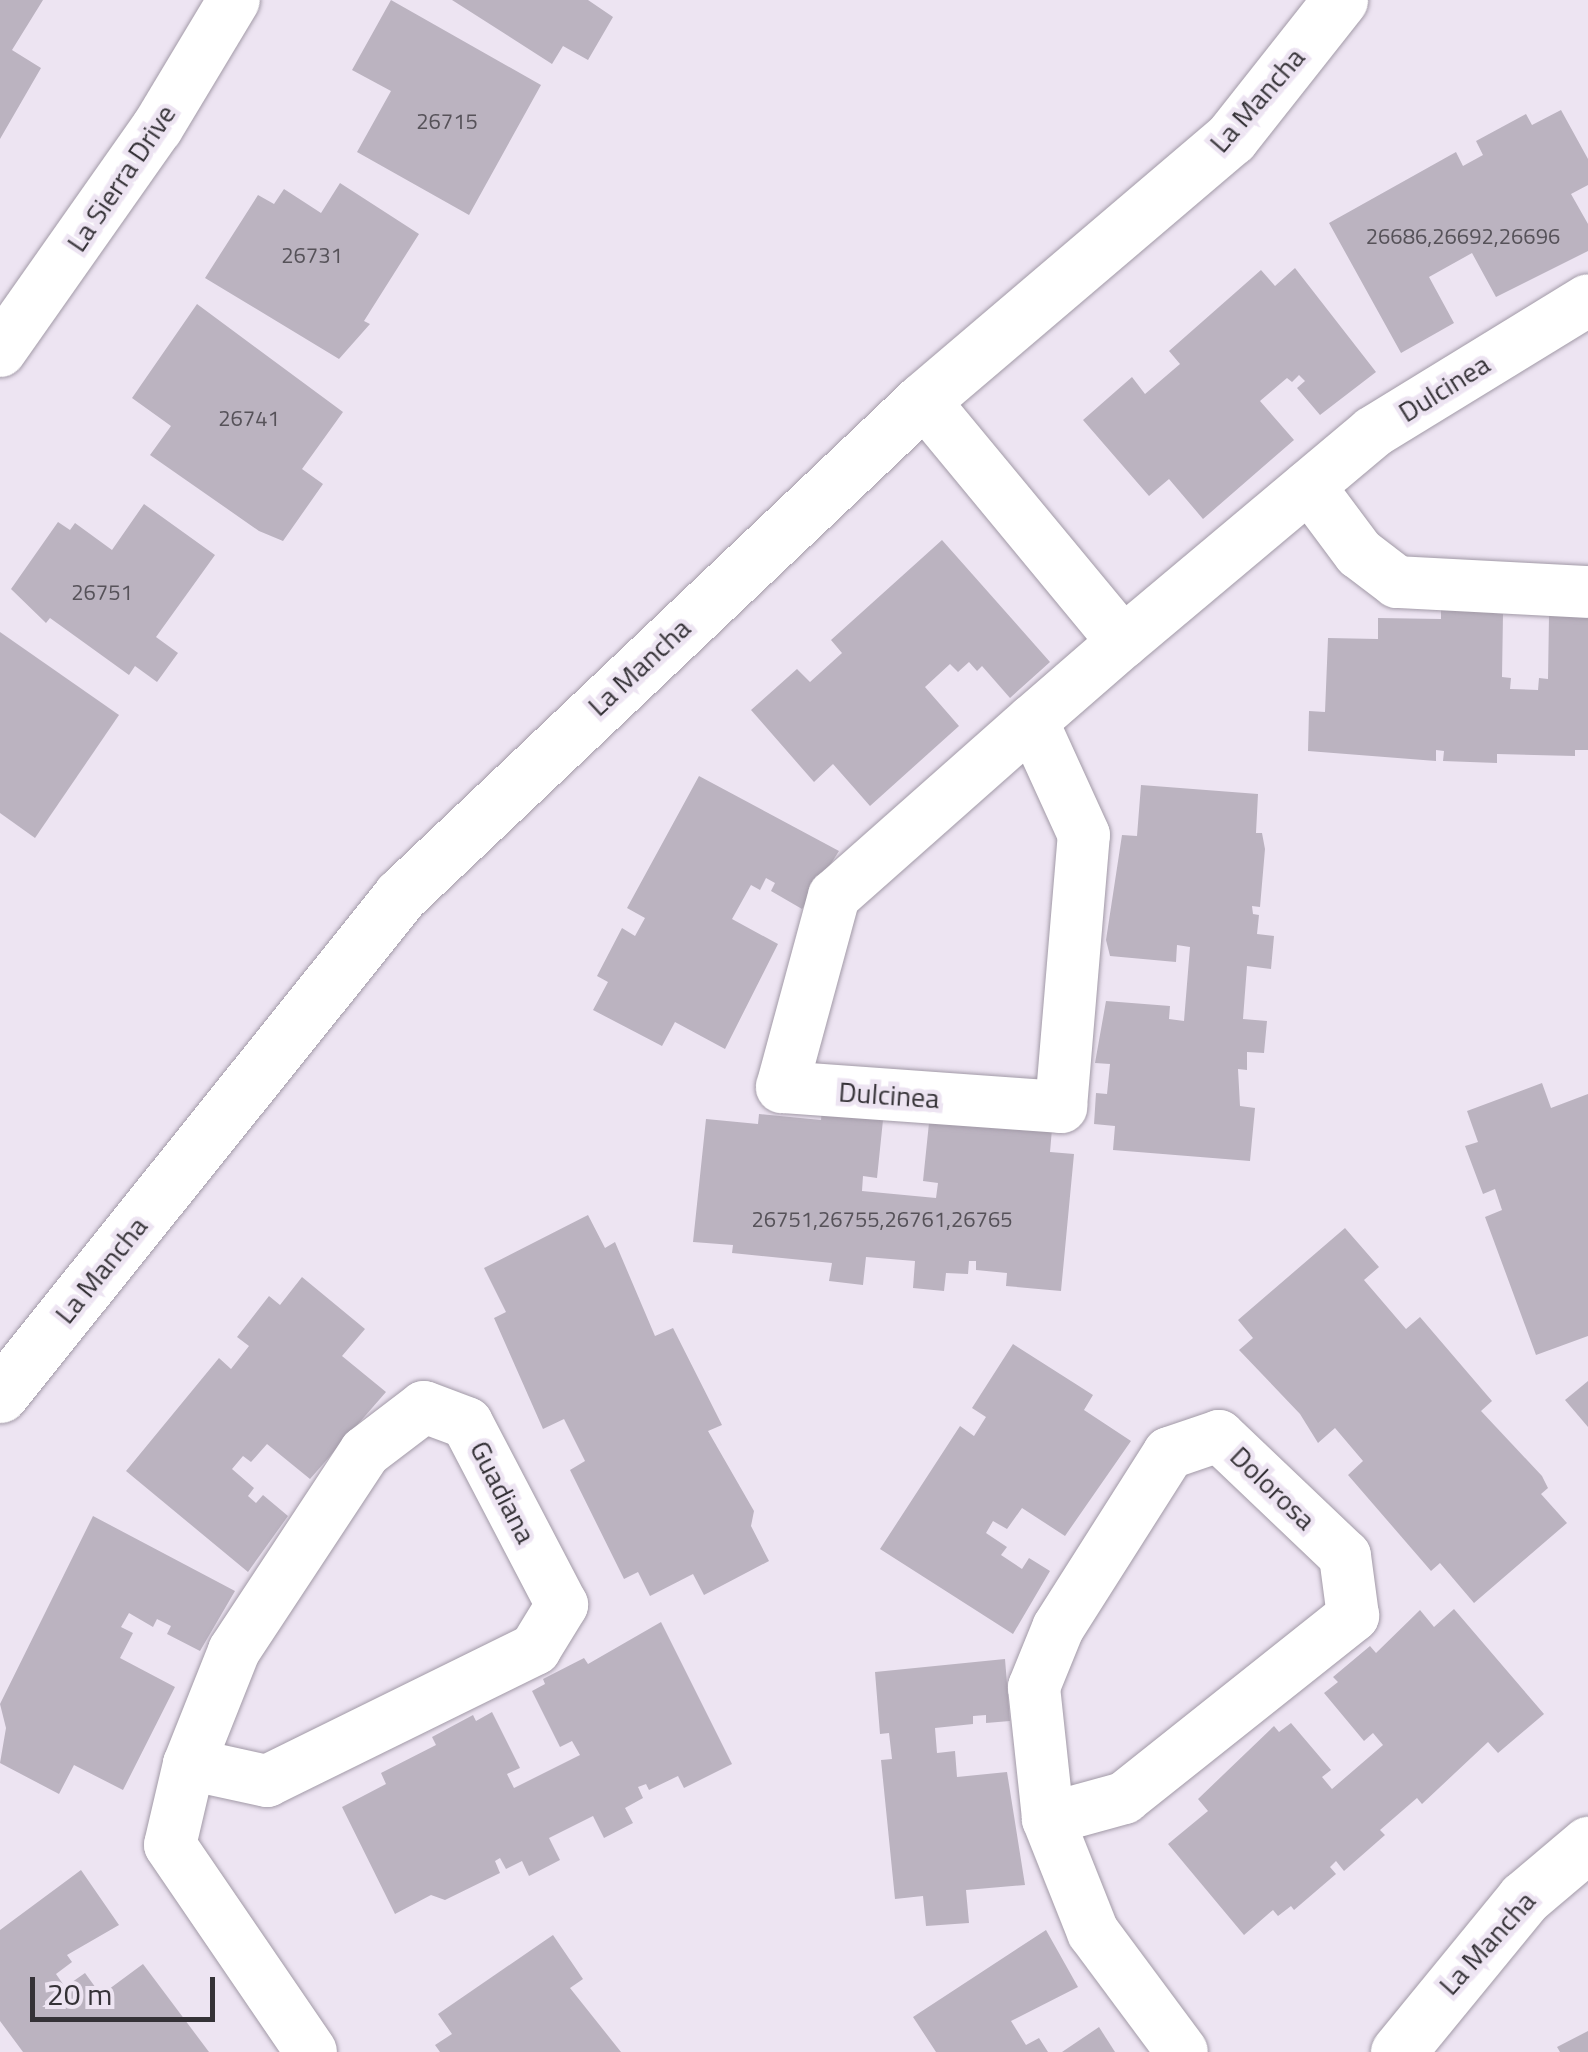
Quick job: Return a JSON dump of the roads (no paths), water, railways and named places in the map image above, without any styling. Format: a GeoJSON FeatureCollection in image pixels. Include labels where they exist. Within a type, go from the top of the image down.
{"type":"FeatureCollection","features":[{"type":"Feature","properties":{"kind":"street","name":"La Sierra Drive"},"geometry":{"type":"LineString","coordinates":[[0,351],[158,128],[234,0]]}},
{"type":"Feature","properties":{"kind":"street","name":"La Mancha"},"geometry":{"type":"LineString","coordinates":[[0,1395],[401,895],[922,400],[1230,138],[1340,0]]}},
{"type":"Feature","properties":{"kind":"street","name":"Dulcinea"},"geometry":{"type":"LineString","coordinates":[[1032,722],[1084,835],[1061,1107],[782,1087],[834,896],[1123,642],[1373,432],[1588,300]]}},
{"type":"Feature","properties":{"kind":"street"},"geometry":{"type":"LineString","coordinates":[[922,400],[1123,642]]}},
{"type":"Feature","properties":{"kind":"street"},"geometry":{"type":"LineString","coordinates":[[1308,486],[1359,554],[1397,582],[1588,592]]}},
{"type":"Feature","properties":{"kind":"street","name":"Guadiana"},"geometry":{"type":"LineString","coordinates":[[189,1764],[267,1781],[534,1649],[562,1605],[467,1422],[424,1408],[365,1452],[234,1651],[189,1764],[170,1846],[311,2052]]}},
{"type":"Feature","properties":{"kind":"street","name":"Dolorosa"},"geometry":{"type":"LineString","coordinates":[[1048,1819],[1124,1798],[1353,1616],[1345,1556],[1219,1436],[1169,1453],[1058,1628],[1034,1687],[1048,1819],[1093,1932],[1182,2052]]}},
{"type":"Feature","properties":{"kind":"street","name":"La Mancha"},"geometry":{"type":"LineString","coordinates":[[1398,2052],[1524,1898],[1588,1844]]}}]}
